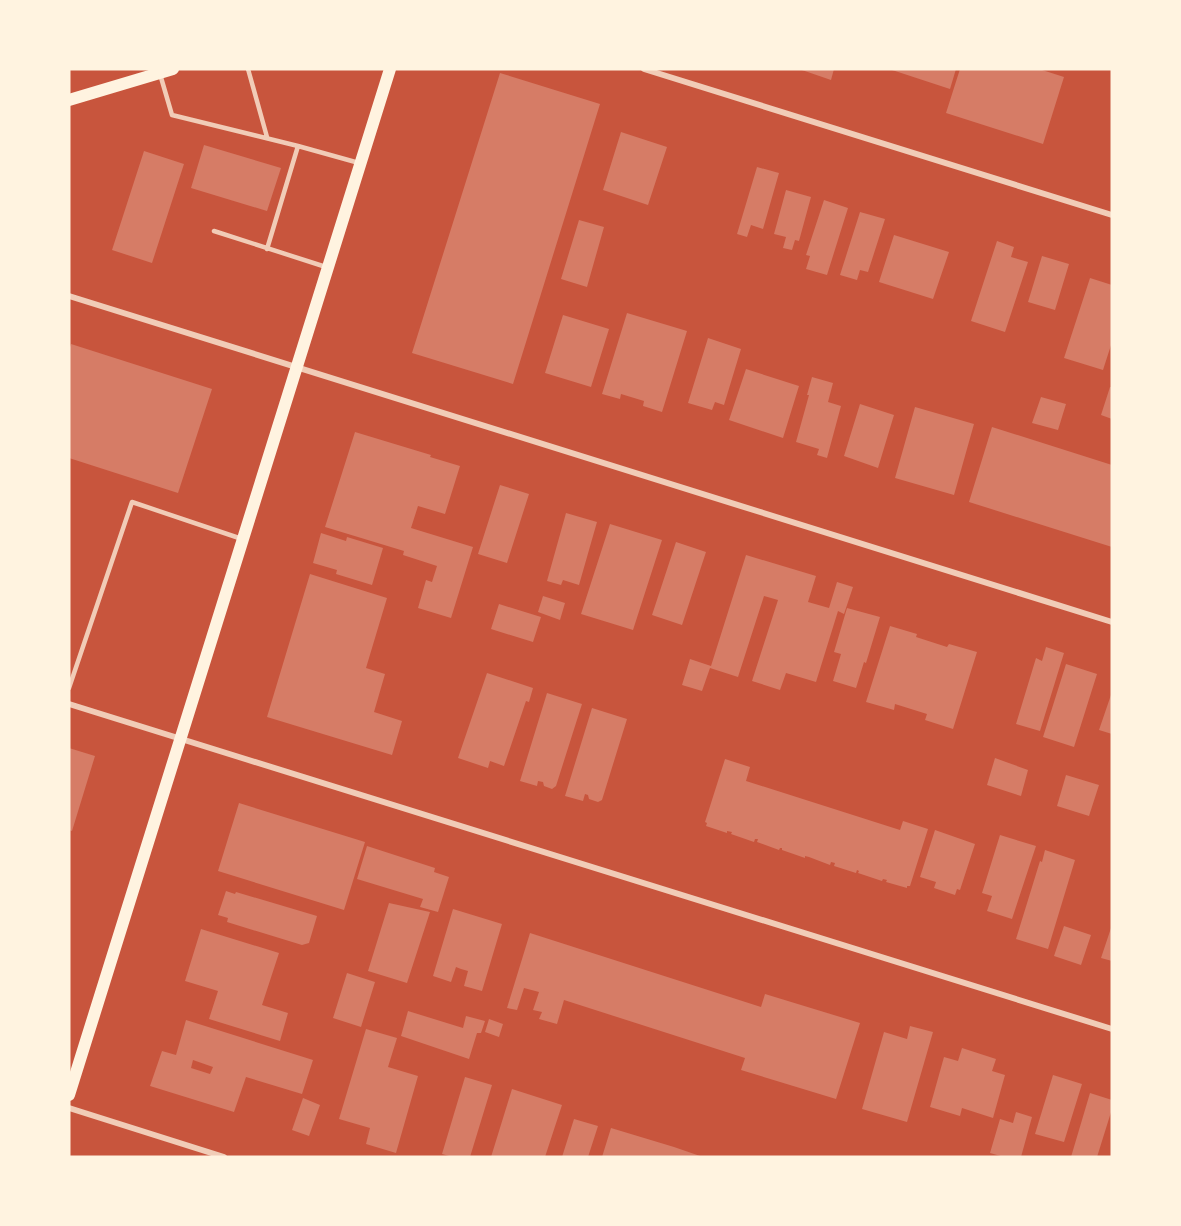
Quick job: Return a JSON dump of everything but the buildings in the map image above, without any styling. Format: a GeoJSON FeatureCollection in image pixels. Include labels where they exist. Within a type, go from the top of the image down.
{"type":"FeatureCollection","features":[{"type":"Feature","properties":{"kind":"main road"},"geometry":{"type":"LineString","coordinates":[[69,100],[173,69]]}},
{"type":"Feature","properties":{"kind":"main road"},"geometry":{"type":"LineString","coordinates":[[69,1095],[390,69]]}},
{"type":"Feature","properties":{"kind":"street"},"geometry":{"type":"LineString","coordinates":[[644,69],[1112,215]]}},
{"type":"Feature","properties":{"kind":"street"},"geometry":{"type":"LineString","coordinates":[[69,296],[1112,622]]}},
{"type":"Feature","properties":{"kind":"street"},"geometry":{"type":"LineString","coordinates":[[69,704],[1112,1029]]}},
{"type":"Feature","properties":{"kind":"street"},"geometry":{"type":"LineString","coordinates":[[69,1108],[224,1157]]}},
{"type":"Feature","properties":{"kind":"lane"},"geometry":{"type":"LineString","coordinates":[[248,69],[267,137]]}},
{"type":"Feature","properties":{"kind":"lane"},"geometry":{"type":"LineString","coordinates":[[159,73],[172,115],[267,137],[360,164]]}},
{"type":"Feature","properties":{"kind":"lane"},"geometry":{"type":"LineString","coordinates":[[267,249],[298,146]]}},
{"type":"Feature","properties":{"kind":"lane"},"geometry":{"type":"LineString","coordinates":[[214,231],[328,268]]}},
{"type":"Feature","properties":{"kind":"lane"},"geometry":{"type":"LineString","coordinates":[[69,688],[132,502],[243,539]]}}]}
